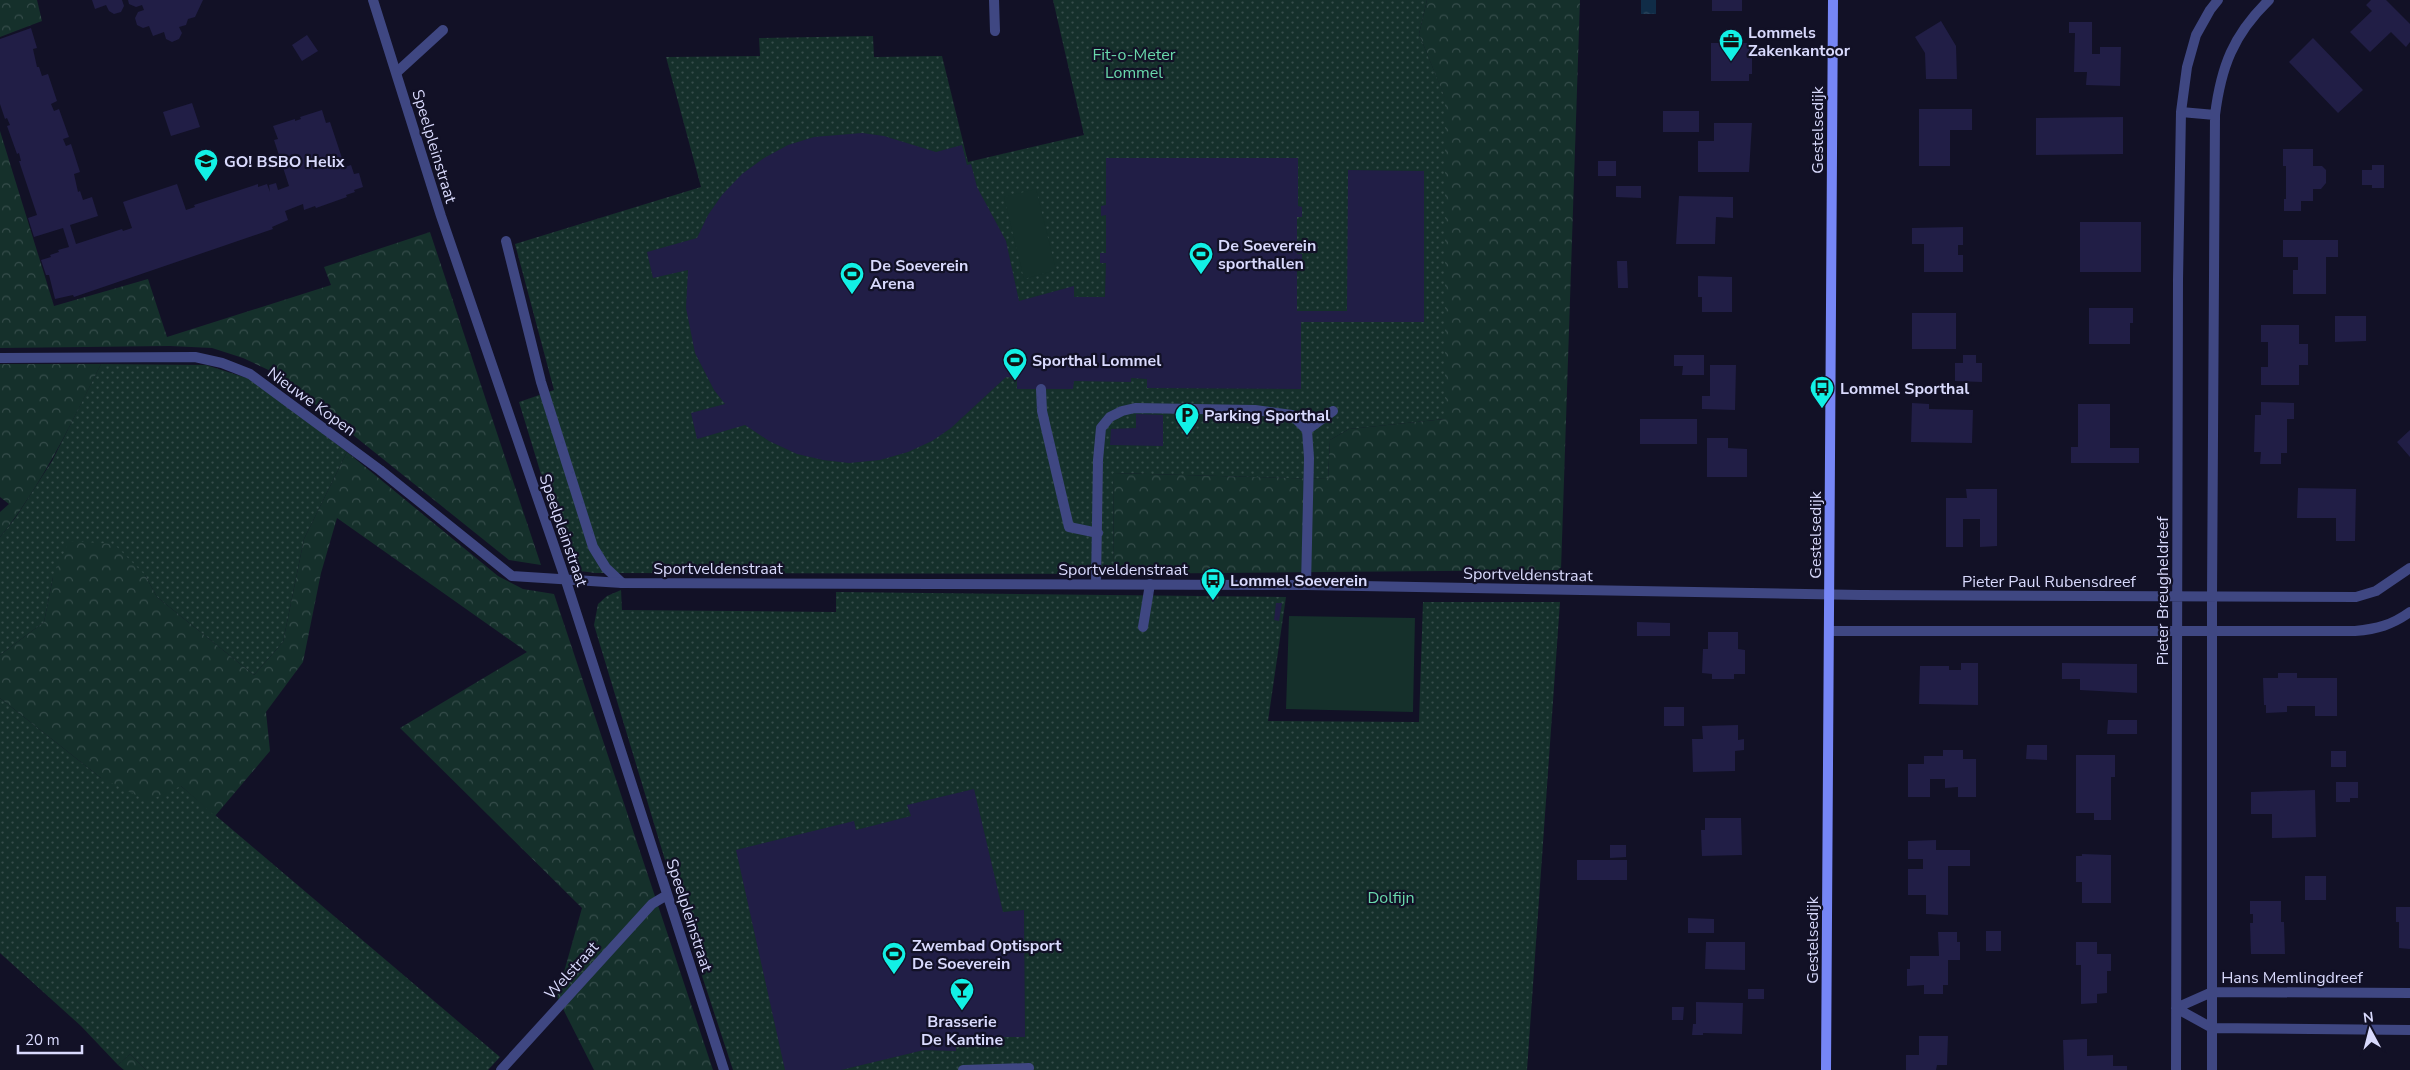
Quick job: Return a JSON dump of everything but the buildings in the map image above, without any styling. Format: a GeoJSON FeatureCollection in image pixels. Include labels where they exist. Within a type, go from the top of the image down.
{"type":"FeatureCollection","features":[{"type":"Feature","properties":{"kind":"main road","name":"Gestelsedijk"},"geometry":{"type":"LineString","coordinates":[[1826,1070],[1833,0]]}},
{"type":"Feature","properties":{"kind":"street","name":"Speelpleinstraat"},"geometry":{"type":"LineString","coordinates":[[373,0],[447,235],[566,581],[724,1070]]}},
{"type":"Feature","properties":{"kind":"street"},"geometry":{"type":"LineString","coordinates":[[994,0],[995,31]]}},
{"type":"Feature","properties":{"kind":"street","name":"Pieter Breugheldreef"},"geometry":{"type":"LineString","coordinates":[[2176,1070],[2181,112],[2187,67],[2196,35],[2218,0]]}},
{"type":"Feature","properties":{"kind":"street"},"geometry":{"type":"LineString","coordinates":[[2212,1070],[2212,597],[2216,115],[2219,83],[2227,59],[2241,32],[2269,0]]}},
{"type":"Feature","properties":{"kind":"street"},"geometry":{"type":"LineString","coordinates":[[397,72],[443,30]]}},
{"type":"Feature","properties":{"kind":"street"},"geometry":{"type":"LineString","coordinates":[[2181,112],[2216,115]]}},
{"type":"Feature","properties":{"kind":"street"},"geometry":{"type":"LineString","coordinates":[[506,241],[541,382],[593,547],[606,568],[622,583]]}},
{"type":"Feature","properties":{"kind":"street","name":"Nieuwe Kopen"},"geometry":{"type":"LineString","coordinates":[[0,358],[195,357],[236,368],[250,374],[319,424],[512,576],[566,581]]}},
{"type":"Feature","properties":{"kind":"street"},"geometry":{"type":"LineString","coordinates":[[1041,389],[1042,411],[1069,526],[1098,533]]}},
{"type":"Feature","properties":{"kind":"street"},"geometry":{"type":"LineString","coordinates":[[1096,584],[1101,428],[1110,417],[1135,408],[1255,410],[1292,415],[1306,430],[1309,458],[1306,585]]}},
{"type":"Feature","properties":{"kind":"street"},"geometry":{"type":"LineString","coordinates":[[1306,430],[1333,411]]}},
{"type":"Feature","properties":{"kind":"street","name":"Pieter Paul Rubensdreef"},"geometry":{"type":"LineString","coordinates":[[1830,594],[2356,597],[2376,591],[2410,568]]}},
{"type":"Feature","properties":{"kind":"street","name":"Sportveldenstraat"},"geometry":{"type":"LineString","coordinates":[[566,581],[622,583],[1306,585],[1830,594]]}},
{"type":"Feature","properties":{"kind":"street"},"geometry":{"type":"LineString","coordinates":[[1143,627],[1150,584]]}},
{"type":"Feature","properties":{"kind":"street"},"geometry":{"type":"LineString","coordinates":[[1830,631],[2355,632],[2379,629],[2410,612]]}},
{"type":"Feature","properties":{"kind":"street","name":"Welstraat"},"geometry":{"type":"LineString","coordinates":[[501,1070],[652,904],[667,895]]}},
{"type":"Feature","properties":{"kind":"street","name":"Hans Memlingdreef"},"geometry":{"type":"LineString","coordinates":[[2176,1008],[2212,992],[2410,993]]}},
{"type":"Feature","properties":{"kind":"street"},"geometry":{"type":"LineString","coordinates":[[2176,1008],[2212,1028],[2410,1030]]}},
{"type":"Feature","properties":{"kind":"street"},"geometry":{"type":"LineString","coordinates":[[963,1070],[1029,1068]]}},
{"type":"Feature","properties":{"kind":"green space"},"geometry":{"type":"Polygon","coordinates":[[[0,0],[37,0],[42,21],[0,37],[0,0]]]}},
{"type":"Feature","properties":{"kind":"green space","name":"Fit-o-Meter Lommel"},"geometry":{"type":"Polygon","coordinates":[[[1053,0],[1427,0],[1419,34],[1445,97],[1445,419],[1349,429],[1330,440],[1328,479],[1113,473],[1114,574],[595,573],[580,571],[566,556],[519,402],[554,390],[515,244],[701,187],[666,57],[760,56],[759,38],[873,36],[874,57],[942,56],[968,162],[1084,135],[1053,0]]]}},
{"type":"Feature","properties":{"kind":"green space"},"geometry":{"type":"Polygon","coordinates":[[[1427,0],[1580,0],[1561,570],[1114,574],[1113,473],[1328,479],[1330,440],[1349,429],[1445,419],[1445,98],[1419,34],[1427,0]]]}},
{"type":"Feature","properties":{"kind":"green space"},"geometry":{"type":"Polygon","coordinates":[[[0,131],[54,306],[148,279],[167,337],[331,285],[324,267],[430,232],[541,565],[509,560],[277,374],[243,358],[212,348],[170,346],[0,348],[0,131]]]}},
{"type":"Feature","properties":{"kind":"green space"},"geometry":{"type":"Polygon","coordinates":[[[1036,189],[1056,270],[1024,279],[1004,197],[1036,189]]]}},
{"type":"Feature","properties":{"kind":"green space"},"geometry":{"type":"Polygon","coordinates":[[[0,364],[101,364],[43,475],[0,537],[0,512],[9,504],[0,497],[0,364]]]}},
{"type":"Feature","properties":{"kind":"green space"},"geometry":{"type":"Polygon","coordinates":[[[101,364],[206,365],[253,380],[347,452],[304,539],[283,642],[254,675],[157,597],[145,575],[53,577],[44,622],[0,655],[0,537],[16,517],[52,461],[101,364]]]}},
{"type":"Feature","properties":{"kind":"green space"},"geometry":{"type":"Polygon","coordinates":[[[347,452],[498,576],[523,589],[554,594],[713,1070],[594,1070],[557,997],[582,908],[400,728],[527,652],[337,518],[321,573],[303,662],[266,712],[270,751],[215,816],[181,786],[148,801],[101,778],[0,698],[0,655],[44,622],[53,577],[69,541],[114,544],[145,575],[157,597],[254,675],[283,642],[304,539],[347,452]]]}},
{"type":"Feature","properties":{"kind":"green space","name":"Dolfijn"},"geometry":{"type":"Polygon","coordinates":[[[621,590],[622,610],[836,612],[836,592],[1286,597],[1268,721],[1419,722],[1423,602],[1560,602],[1527,1070],[733,1070],[678,903],[594,625],[598,604],[607,596],[621,590]]]}},
{"type":"Feature","properties":{"kind":"green space"},"geometry":{"type":"Polygon","coordinates":[[[1289,616],[1415,618],[1413,712],[1286,709],[1289,616]]]}},
{"type":"Feature","properties":{"kind":"green space"},"geometry":{"type":"Polygon","coordinates":[[[0,698],[101,778],[181,786],[500,1057],[488,1070],[146,1070],[130,1054],[118,1065],[81,1026],[0,953],[0,698]]]}},
{"type":"Feature","properties":{"kind":"green space"},"geometry":{"type":"Polygon","coordinates":[[[130,1054],[146,1070],[124,1070],[118,1065],[130,1054]]]}},
{"type":"Feature","properties":{"kind":"water"},"geometry":{"type":"Polygon","coordinates":[[[1641,0],[1656,0],[1656,14],[1641,14],[1641,0]]]}},
{"type":"Feature","properties":{"kind":"place","name":"Lommels Zakenkantoor"},"geometry":{"type":"Point","coordinates":[1731,62]}},
{"type":"Feature","properties":{"kind":"place","name":"GO! BSBO Helix"},"geometry":{"type":"Point","coordinates":[206,182]}},
{"type":"Feature","properties":{"kind":"place","name":"De Soeverein sporthallen"},"geometry":{"type":"Point","coordinates":[1201,275]}},
{"type":"Feature","properties":{"kind":"place","name":"De Soeverein Arena"},"geometry":{"type":"Point","coordinates":[852,295]}},
{"type":"Feature","properties":{"kind":"place","name":"Sporthal Lommel"},"geometry":{"type":"Point","coordinates":[1015,381]}},
{"type":"Feature","properties":{"kind":"place","name":"Lommel Sporthal"},"geometry":{"type":"Point","coordinates":[1822,409]}},
{"type":"Feature","properties":{"kind":"place","name":"Parking Sporthal"},"geometry":{"type":"Point","coordinates":[1187,436]}},
{"type":"Feature","properties":{"kind":"place","name":"Lommel Soeverein"},"geometry":{"type":"Point","coordinates":[1213,601]}},
{"type":"Feature","properties":{"kind":"place","name":"Zwembad Optisport De Soeverein"},"geometry":{"type":"Point","coordinates":[894,975]}},
{"type":"Feature","properties":{"kind":"place","name":"Brasserie De Kantine"},"geometry":{"type":"Point","coordinates":[962,1011]}}]}
